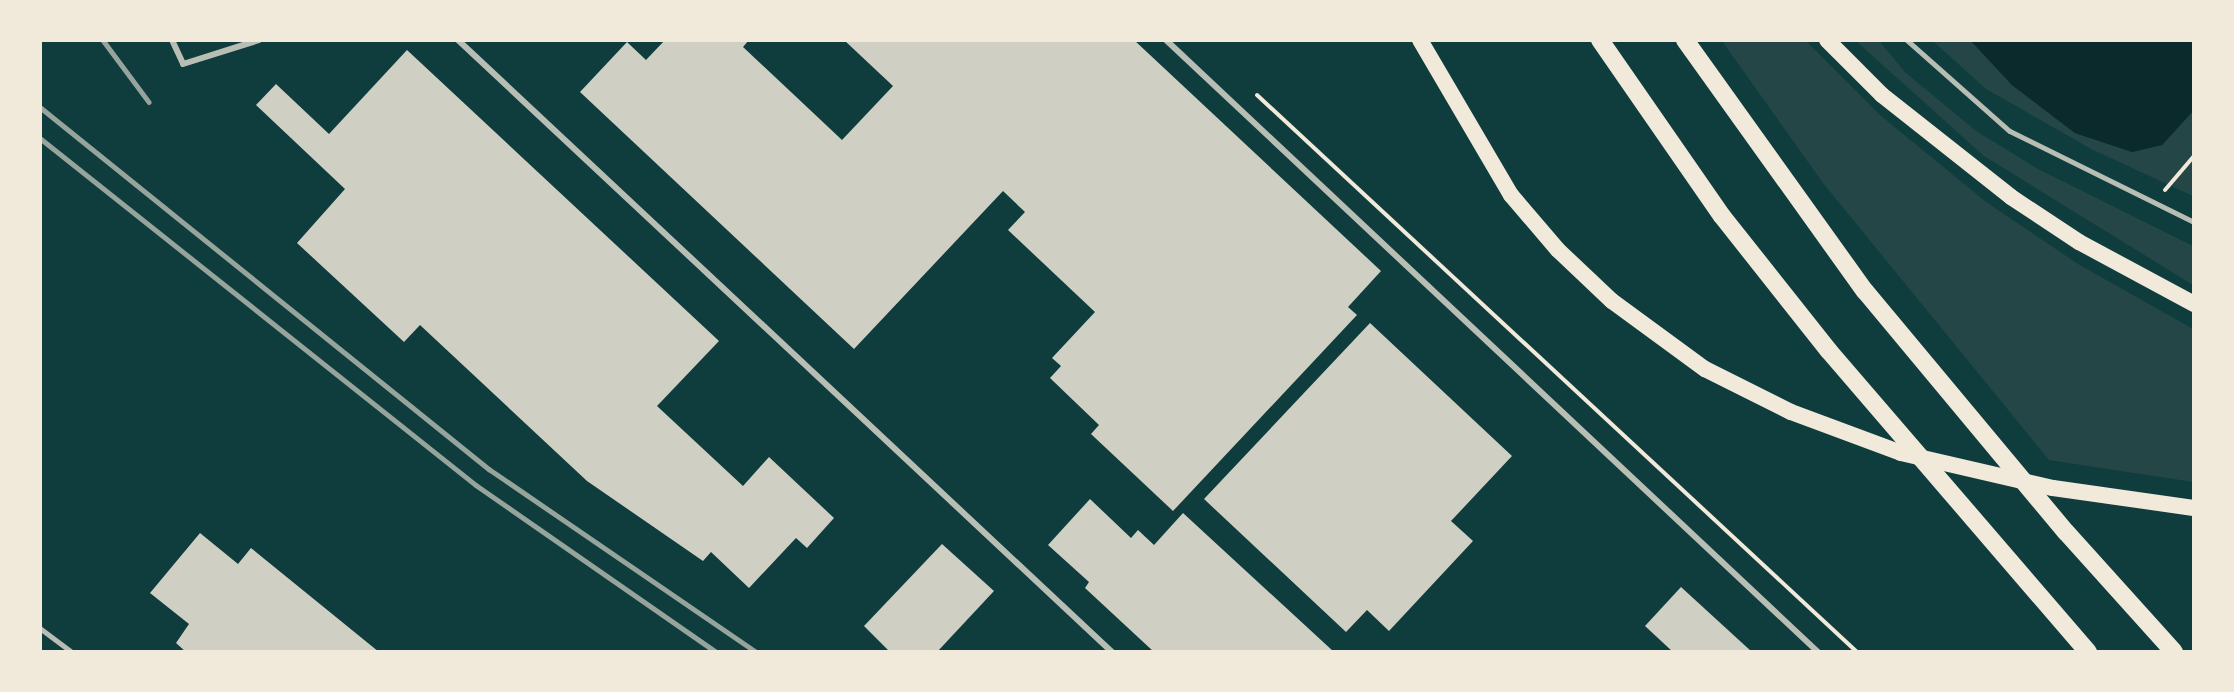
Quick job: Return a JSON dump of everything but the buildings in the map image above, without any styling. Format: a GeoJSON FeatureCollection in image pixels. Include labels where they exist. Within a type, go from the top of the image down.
{"type":"FeatureCollection","features":[{"type":"Feature","properties":{"kind":"highway"},"geometry":{"type":"LineString","coordinates":[[1420,40],[1511,195],[1558,250],[1669,347],[1745,391],[1836,431],[1943,464],[2053,488],[2193,508]]}},
{"type":"Feature","properties":{"kind":"highway"},"geometry":{"type":"LineString","coordinates":[[1600,40],[1722,216],[1822,342],[2088,651]]}},
{"type":"Feature","properties":{"kind":"highway"},"geometry":{"type":"LineString","coordinates":[[1685,40],[1865,291],[2066,532],[2174,651]]}},
{"type":"Feature","properties":{"kind":"highway"},"geometry":{"type":"LineString","coordinates":[[1827,40],[1882,95],[2011,196],[2079,242],[2193,304]]}},
{"type":"Feature","properties":{"kind":"street"},"geometry":{"type":"LineString","coordinates":[[172,40],[183,64],[259,40]]}},
{"type":"Feature","properties":{"kind":"street"},"geometry":{"type":"LineString","coordinates":[[458,40],[1112,651]]}},
{"type":"Feature","properties":{"kind":"street"},"geometry":{"type":"LineString","coordinates":[[1166,40],[1818,651]]}},
{"type":"Feature","properties":{"kind":"lane"},"geometry":{"type":"LineString","coordinates":[[1907,40],[2010,131],[2193,222]]}},
{"type":"Feature","properties":{"kind":"lane"},"geometry":{"type":"LineString","coordinates":[[40,628],[72,651]]}},
{"type":"Feature","properties":{"kind":"path"},"geometry":{"type":"LineString","coordinates":[[1250,89],[1857,651]]}},
{"type":"Feature","properties":{"kind":"path"},"geometry":{"type":"LineString","coordinates":[[2154,203],[2193,156]]}},
{"type":"Feature","properties":{"kind":"shaded area"},"geometry":{"type":"Polygon","coordinates":[[[1722,41],[1806,41],[1880,115],[1986,202],[2078,264],[2193,329],[2193,482],[2049,460],[1823,183],[1722,41]]]}},
{"type":"Feature","properties":{"kind":"shaded area"},"geometry":{"type":"Polygon","coordinates":[[[1856,41],[1879,41],[1906,73],[1976,131],[2038,169],[2193,246],[2193,285],[1984,156],[1856,41]]]}},
{"type":"Feature","properties":{"kind":"shaded area"},"geometry":{"type":"Polygon","coordinates":[[[1933,41],[1971,41],[2012,85],[2075,133],[2132,152],[2162,145],[2193,111],[2193,196],[2093,150],[1986,89],[1933,41]]]}},
{"type":"Feature","properties":{"kind":"shaded area"},"geometry":{"type":"Polygon","coordinates":[[[1971,41],[2193,41],[2193,111],[2162,145],[2132,152],[2075,133],[2012,85],[1971,41]]]}},
{"type":"Feature","properties":{"kind":"railway"},"geometry":{"type":"LineString","coordinates":[[103,40],[149,102]]}},
{"type":"Feature","properties":{"kind":"railway"},"geometry":{"type":"LineString","coordinates":[[40,107],[489,469],[756,652]]}},
{"type":"Feature","properties":{"kind":"railway"},"geometry":{"type":"LineString","coordinates":[[40,138],[476,485],[716,652]]}}]}
